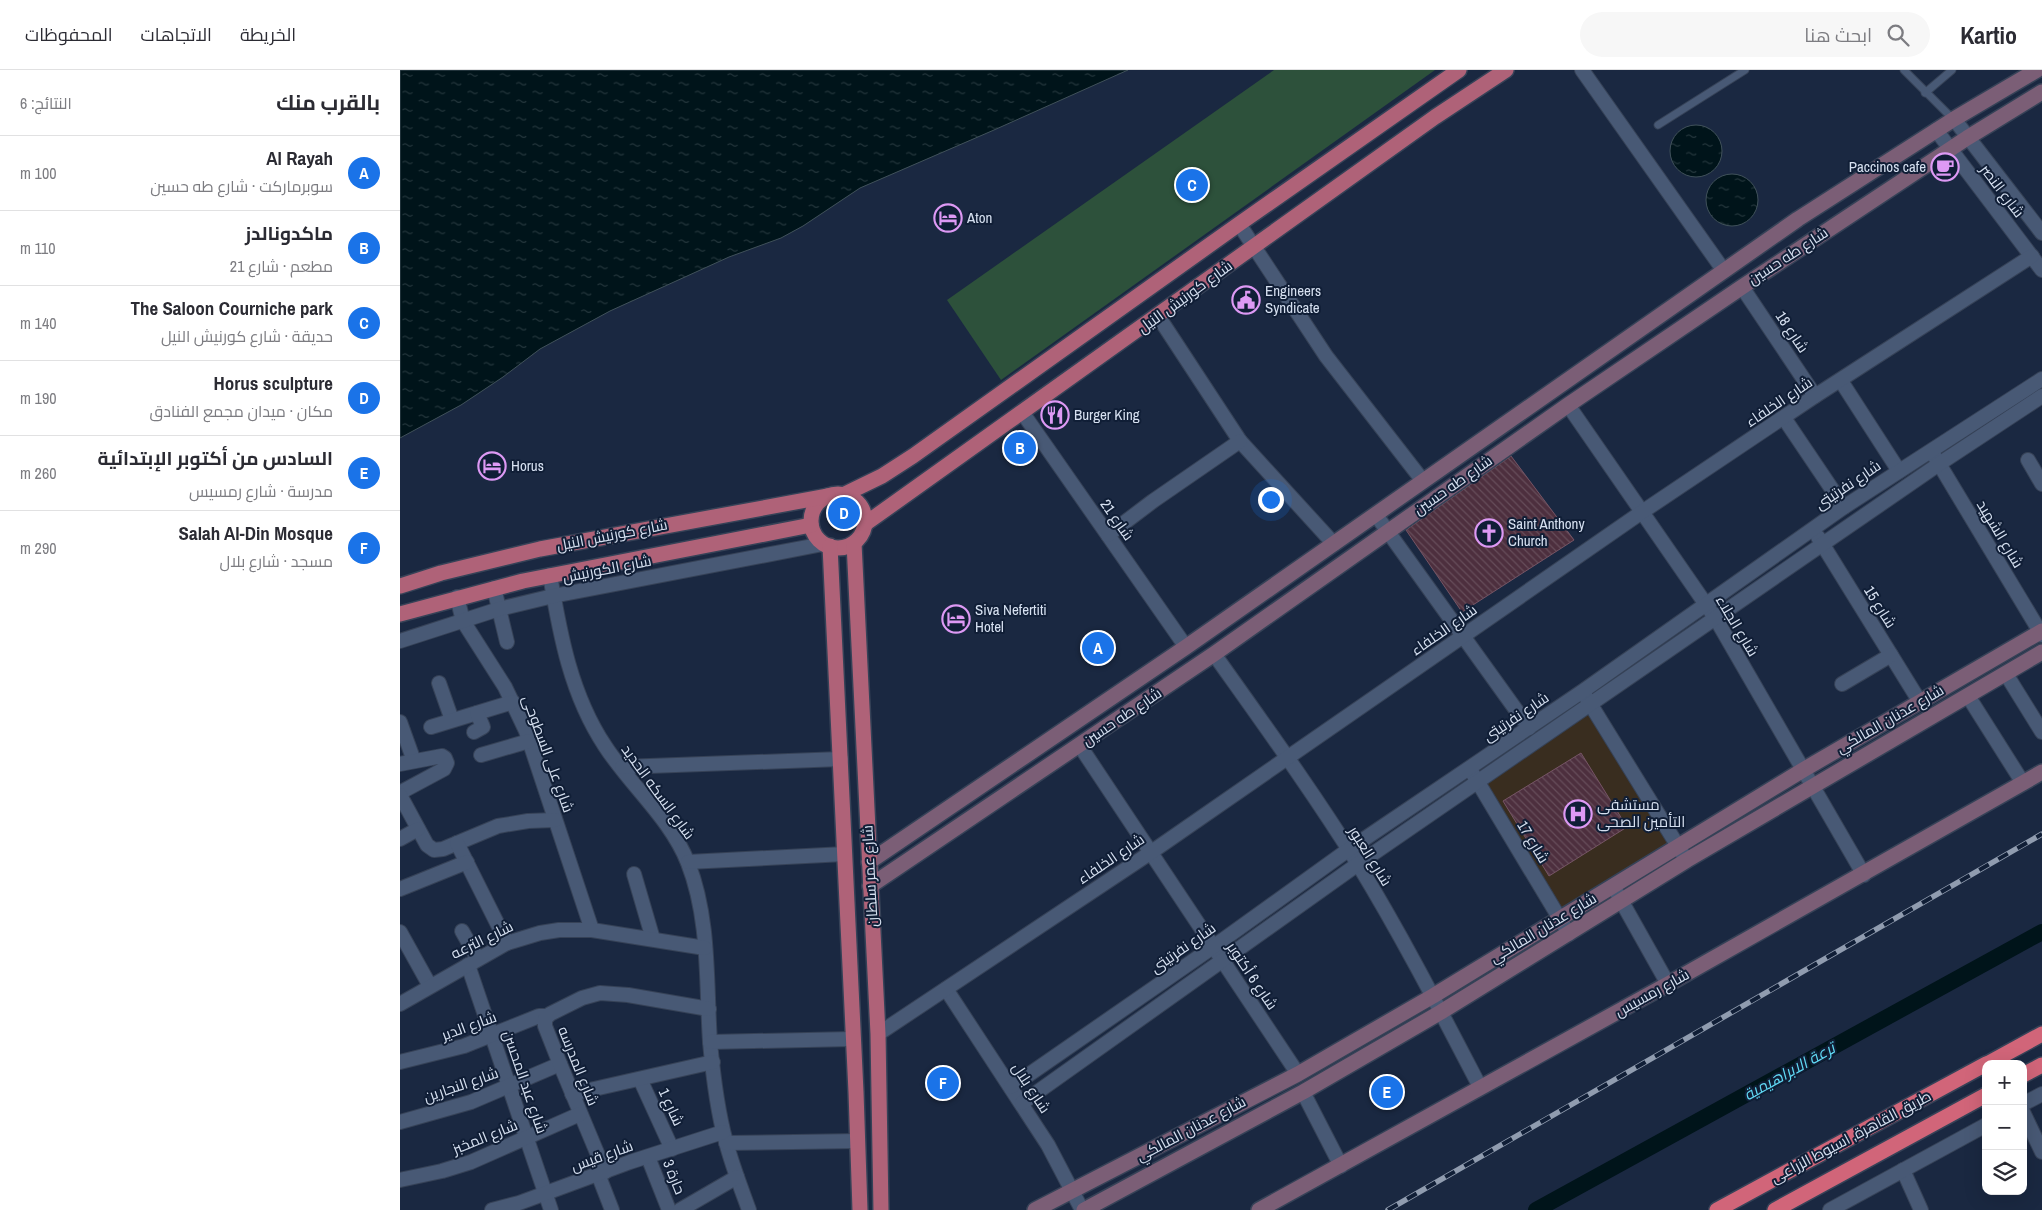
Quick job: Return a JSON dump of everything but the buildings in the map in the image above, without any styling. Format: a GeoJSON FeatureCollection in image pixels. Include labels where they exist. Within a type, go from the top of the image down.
{"type":"FeatureCollection","features":[{"type":"Feature","properties":{"kind":"highway","name":"طريق القاهرة, اسيوط الزراعى"},"geometry":{"type":"LineString","coordinates":[[1993,1060],[2042,1034]]}},
{"type":"Feature","properties":{"kind":"highway"},"geometry":{"type":"LineString","coordinates":[[2027,1073],[2042,1065]]}},
{"type":"Feature","properties":{"kind":"highway","name":"طريق القاهرة, اسيوط الزراعى"},"geometry":{"type":"LineString","coordinates":[[1717,1210],[1982,1066]]}},
{"type":"Feature","properties":{"kind":"highway","name":"طريق القاهرة, اسيوط الزراعى"},"geometry":{"type":"LineString","coordinates":[[1775,1210],[1982,1097]]}},
{"type":"Feature","properties":{"kind":"main road","name":"شارع كورنيش النيل"},"geometry":{"type":"LineString","coordinates":[[845,494],[882,476],[912,456],[1459,70]]}},
{"type":"Feature","properties":{"kind":"main road","name":"شارع كورنيش النيل"},"geometry":{"type":"LineString","coordinates":[[865,524],[1435,118],[1506,70]]}},
{"type":"Feature","properties":{"kind":"main road","name":"شارع طه حسين"},"geometry":{"type":"LineString","coordinates":[[869,862],[1186,648],[1798,219],[1936,130],[2037,70]]}},
{"type":"Feature","properties":{"kind":"main road","name":"شارع طه حسين"},"geometry":{"type":"LineString","coordinates":[[870,886],[1214,654],[1568,405],[1742,286],[1966,138],[2042,92]]}},
{"type":"Feature","properties":{"kind":"main road"},"geometry":{"type":"LineString","coordinates":[[845,494],[860,506],[865,518],[865,524],[859,538],[854,543],[845,547],[826,545],[818,538],[811,525],[813,511],[816,504],[828,496],[845,494]]}},
{"type":"Feature","properties":{"kind":"main road","name":"شارع كورنيش النيل"},"geometry":{"type":"LineString","coordinates":[[400,586],[440,572],[540,549],[828,496]]}},
{"type":"Feature","properties":{"kind":"main road","name":"شارع كورنيش النيل"},"geometry":{"type":"LineString","coordinates":[[400,614],[456,597],[550,575],[811,525]]}},
{"type":"Feature","properties":{"kind":"main road","name":"شارع عمر سلطان"},"geometry":{"type":"LineString","coordinates":[[854,543],[878,1034],[881,1210]]}},
{"type":"Feature","properties":{"kind":"main road","name":"شارع عمر سلطان"},"geometry":{"type":"LineString","coordinates":[[826,545],[841,759],[860,1210]]}},
{"type":"Feature","properties":{"kind":"main road","name":"شارع عدنان المالكي"},"geometry":{"type":"LineString","coordinates":[[1035,1210],[1298,1074],[1433,996],[1803,770],[2041,632]]}},
{"type":"Feature","properties":{"kind":"main road","name":"شارع عدنان المالكي"},"geometry":{"type":"LineString","coordinates":[[1083,1210],[1303,1092],[1442,1012],[1687,860],[2042,652]]}},
{"type":"Feature","properties":{"kind":"main road","name":"شارع رمسيس"},"geometry":{"type":"LineString","coordinates":[[1259,1210],[1864,875],[2042,772]]}},
{"type":"Feature","properties":{"kind":"main road"},"geometry":{"type":"LineString","coordinates":[[888,849],[887,857],[889,861],[896,866],[901,866]]}},
{"type":"Feature","properties":{"kind":"street"},"geometry":{"type":"LineString","coordinates":[[1582,70],[1724,271]]}},
{"type":"Feature","properties":{"kind":"street","name":"شارع النصر"},"geometry":{"type":"LineString","coordinates":[[1954,119],[1966,138],[2042,233]]}},
{"type":"Feature","properties":{"kind":"street","name":"شارع النصر"},"geometry":{"type":"LineString","coordinates":[[1936,130],[2042,270]]}},
{"type":"Feature","properties":{"kind":"street"},"geometry":{"type":"LineString","coordinates":[[1239,224],[1326,356],[1423,482]]}},
{"type":"Feature","properties":{"kind":"street","name":"شارع الخلفاء"},"geometry":{"type":"LineString","coordinates":[[878,1034],[1150,853],[1642,512],[1815,396],[2032,256]]}},
{"type":"Feature","properties":{"kind":"street","name":"شارع 18"},"geometry":{"type":"LineString","coordinates":[[1742,286],[1815,396]]}},
{"type":"Feature","properties":{"kind":"street"},"geometry":{"type":"LineString","coordinates":[[1158,316],[1240,441],[1334,544]]}},
{"type":"Feature","properties":{"kind":"street","name":"شارع نفرتيتى"},"geometry":{"type":"LineString","coordinates":[[1011,1087],[1213,947],[1348,850],[1583,691],[1813,528],[2042,379]]}},
{"type":"Feature","properties":{"kind":"street"},"geometry":{"type":"LineString","coordinates":[[1841,381],[1899,471]]}},
{"type":"Feature","properties":{"kind":"street"},"geometry":{"type":"LineString","coordinates":[[1022,1103],[1358,864],[1716,620],[1939,464],[2042,396]]}},
{"type":"Feature","properties":{"kind":"street","name":"شارع الجلاء"},"geometry":{"type":"LineString","coordinates":[[1568,405],[1716,620],[1864,875]]}},
{"type":"Feature","properties":{"kind":"street","name":"شارع 21"},"geometry":{"type":"LineString","coordinates":[[1022,412],[1186,648]]}},
{"type":"Feature","properties":{"kind":"street"},"geometry":{"type":"LineString","coordinates":[[1784,418],[1844,507]]}},
{"type":"Feature","properties":{"kind":"street"},"geometry":{"type":"LineString","coordinates":[[1108,535],[1153,501],[1240,441]]}},
{"type":"Feature","properties":{"kind":"street","name":"شارع الشهيد"},"geometry":{"type":"LineString","coordinates":[[1931,450],[2041,632]]}},
{"type":"Feature","properties":{"kind":"street"},"geometry":{"type":"LineString","coordinates":[[2028,460],[2042,484]]}},
{"type":"Feature","properties":{"kind":"street"},"geometry":{"type":"LineString","coordinates":[[1376,515],[1528,728]]}},
{"type":"Feature","properties":{"kind":"street","name":"شارع 15"},"geometry":{"type":"LineString","coordinates":[[1813,528],[1920,702]]}},
{"type":"Feature","properties":{"kind":"street","name":"شارع الكورنيش"},"geometry":{"type":"LineString","coordinates":[[400,640],[499,609],[553,596],[826,545]]}},
{"type":"Feature","properties":{"kind":"street","name":"شارع السكه الحديد"},"geometry":{"type":"LineString","coordinates":[[550,575],[567,662],[577,692],[605,747],[673,835],[688,862],[701,912],[712,1062],[725,1138],[749,1210]]}},
{"type":"Feature","properties":{"kind":"street"},"geometry":{"type":"LineString","coordinates":[[494,588],[507,642]]}},
{"type":"Feature","properties":{"kind":"street","name":"شارع على السطوحى"},"geometry":{"type":"LineString","coordinates":[[456,597],[463,621],[513,702],[529,741],[592,930]]}},
{"type":"Feature","properties":{"kind":"street","name":"شارع العبور"},"geometry":{"type":"LineString","coordinates":[[1214,654],[1287,757],[1358,864],[1442,1012],[1480,1087]]}},
{"type":"Feature","properties":{"kind":"street"},"geometry":{"type":"LineString","coordinates":[[1842,684],[1891,655]]}},
{"type":"Feature","properties":{"kind":"street"},"geometry":{"type":"LineString","coordinates":[[2006,674],[2042,732]]}},
{"type":"Feature","properties":{"kind":"street"},"geometry":{"type":"LineString","coordinates":[[439,683],[452,720]]}},
{"type":"Feature","properties":{"kind":"street"},"geometry":{"type":"LineString","coordinates":[[1583,691],[1687,860]]}},
{"type":"Feature","properties":{"kind":"street"},"geometry":{"type":"LineString","coordinates":[[1968,696],[2023,783]]}},
{"type":"Feature","properties":{"kind":"street"},"geometry":{"type":"LineString","coordinates":[[431,727],[513,702]]}},
{"type":"Feature","properties":{"kind":"street"},"geometry":{"type":"LineString","coordinates":[[474,732],[483,727],[477,713]]}},
{"type":"Feature","properties":{"kind":"street"},"geometry":{"type":"LineString","coordinates":[[400,722],[407,762],[442,756],[445,758],[447,766],[444,769],[403,791],[400,795],[427,845],[434,850],[443,849],[483,831],[505,825],[556,820]]}},
{"type":"Feature","properties":{"kind":"street"},"geometry":{"type":"LineString","coordinates":[[481,755],[529,741]]}},
{"type":"Feature","properties":{"kind":"street","name":"شارع 6 أكتوبر"},"geometry":{"type":"LineString","coordinates":[[1080,746],[1298,1074]]}},
{"type":"Feature","properties":{"kind":"street"},"geometry":{"type":"LineString","coordinates":[[622,767],[841,759]]}},
{"type":"Feature","properties":{"kind":"street","name":"شارع 17"},"geometry":{"type":"LineString","coordinates":[[1469,768],[1569,934]]}},
{"type":"Feature","properties":{"kind":"street"},"geometry":{"type":"LineString","coordinates":[[400,839],[418,829]]}},
{"type":"Feature","properties":{"kind":"street"},"geometry":{"type":"LineString","coordinates":[[457,842],[508,943]]}},
{"type":"Feature","properties":{"kind":"street"},"geometry":{"type":"LineString","coordinates":[[688,862],[845,854]]}},
{"type":"Feature","properties":{"kind":"street"},"geometry":{"type":"LineString","coordinates":[[400,889],[467,862]]}},
{"type":"Feature","properties":{"kind":"street"},"geometry":{"type":"LineString","coordinates":[[634,874],[654,939]]}},
{"type":"Feature","properties":{"kind":"street"},"geometry":{"type":"LineString","coordinates":[[1613,886],[1668,984]]}},
{"type":"Feature","properties":{"kind":"street","name":"شارع الترعه"},"geometry":{"type":"LineString","coordinates":[[400,1004],[508,943],[540,933],[559,930],[592,930],[705,948]]}},
{"type":"Feature","properties":{"kind":"street","name":"شارع عبد المحسن"},"geometry":{"type":"LineString","coordinates":[[462,931],[473,962],[492,1035],[551,1210]]}},
{"type":"Feature","properties":{"kind":"street"},"geometry":{"type":"LineString","coordinates":[[400,932],[430,986]]}},
{"type":"Feature","properties":{"kind":"street","name":"شارع بلال"},"geometry":{"type":"LineString","coordinates":[[946,989],[1022,1103],[1048,1145],[1083,1210]]}},
{"type":"Feature","properties":{"kind":"street","name":"شارع المدرسه"},"geometry":{"type":"LineString","coordinates":[[612,1210],[580,1114],[545,1026],[545,1019],[547,1016],[582,998],[609,993],[709,1009]]}},
{"type":"Feature","properties":{"kind":"street","name":"شارع الدير"},"geometry":{"type":"LineString","coordinates":[[400,1062],[451,1051],[539,1016],[547,1016]]}},
{"type":"Feature","properties":{"kind":"street"},"geometry":{"type":"LineString","coordinates":[[710,1042],[852,1039]]}},
{"type":"Feature","properties":{"kind":"street"},"geometry":{"type":"LineString","coordinates":[[572,1094],[640,1080],[712,1062]]}},
{"type":"Feature","properties":{"kind":"street","name":"شارع النجارين"},"geometry":{"type":"LineString","coordinates":[[400,1122],[471,1102],[560,1064]]}},
{"type":"Feature","properties":{"kind":"street","name":"شارع 1"},"geometry":{"type":"LineString","coordinates":[[640,1080],[672,1149]]}},
{"type":"Feature","properties":{"kind":"street"},"geometry":{"type":"LineString","coordinates":[[1303,1092],[1340,1166]]}},
{"type":"Feature","properties":{"kind":"street"},"geometry":{"type":"LineString","coordinates":[[2027,1102],[2042,1094]]}},
{"type":"Feature","properties":{"kind":"street","name":"شارع المخبز"},"geometry":{"type":"LineString","coordinates":[[400,1180],[442,1171],[471,1162],[580,1114]]}},
{"type":"Feature","properties":{"kind":"street"},"geometry":{"type":"LineString","coordinates":[[2027,1120],[2042,1152]]}},
{"type":"Feature","properties":{"kind":"street"},"geometry":{"type":"LineString","coordinates":[[1830,1210],[1982,1126]]}},
{"type":"Feature","properties":{"kind":"street","name":"شارع قيس"},"geometry":{"type":"LineString","coordinates":[[492,1210],[648,1156],[725,1138],[858,1140]]}},
{"type":"Feature","properties":{"kind":"street","name":"حارة 3"},"geometry":{"type":"LineString","coordinates":[[648,1156],[669,1210]]}},
{"type":"Feature","properties":{"kind":"street"},"geometry":{"type":"LineString","coordinates":[[1903,1170],[1921,1210]]}},
{"type":"Feature","properties":{"kind":"street"},"geometry":{"type":"LineString","coordinates":[[680,1210],[737,1177]]}},
{"type":"Feature","properties":{"kind":"lane"},"geometry":{"type":"LineString","coordinates":[[1658,125],[1745,70]]}},
{"type":"Feature","properties":{"kind":"lane"},"geometry":{"type":"LineString","coordinates":[[1904,70],[1925,93],[1954,119]]}},
{"type":"Feature","properties":{"kind":"lane"},"geometry":{"type":"LineString","coordinates":[[1925,93],[1952,70]]}},
{"type":"Feature","properties":{"kind":"shaded area","name":"مستشفى التأمين الصحى"},"geometry":{"type":"Polygon","coordinates":[[[1591,707],[1677,846],[1561,915],[1479,782],[1591,707]]]}},
{"type":"Feature","properties":{"kind":"green space"},"geometry":{"type":"Polygon","coordinates":[[[1274,70],[1435,70],[1001,380],[947,300],[1274,70]]]}},
{"type":"Feature","properties":{"kind":"water"},"geometry":{"type":"Polygon","coordinates":[[[400,70],[1128,70],[860,188],[803,226],[781,238],[729,257],[610,311],[540,349],[461,405],[400,438],[400,70]]]}},
{"type":"Feature","properties":{"kind":"water"},"geometry":{"type":"Polygon","coordinates":[[[1696,125],[1706,127],[1714,133],[1720,141],[1722,151],[1720,161],[1714,169],[1706,175],[1696,177],[1686,175],[1678,169],[1672,161],[1670,151],[1672,141],[1678,133],[1686,127],[1696,125]]]}},
{"type":"Feature","properties":{"kind":"water"},"geometry":{"type":"Polygon","coordinates":[[[1732,174],[1742,176],[1750,182],[1756,190],[1758,200],[1756,210],[1750,218],[1742,224],[1732,226],[1722,224],[1714,218],[1708,210],[1706,200],[1708,190],[1714,182],[1722,176],[1732,174]]]}},
{"type":"Feature","properties":{"kind":"waterway","name":"ترعة الابراهيمية"},"geometry":{"type":"LineString","coordinates":[[1536,1210],[2042,932]]}},
{"type":"Feature","properties":{"kind":"railway"},"geometry":{"type":"LineString","coordinates":[[1388,1210],[2042,834]]}},
{"type":"Feature","properties":{"kind":"place","name":"Paccinos cafe"},"geometry":{"type":"Point","coordinates":[1945,167]}},
{"type":"Feature","properties":{"kind":"place","name":"The Saloon Courniche park"},"geometry":{"type":"Point","coordinates":[1192,185]}},
{"type":"Feature","properties":{"kind":"place","name":"Aton"},"geometry":{"type":"Point","coordinates":[948,218]}},
{"type":"Feature","properties":{"kind":"place","name":"Engineers Syndicate"},"geometry":{"type":"Point","coordinates":[1246,300]}},
{"type":"Feature","properties":{"kind":"place","name":"Burger King"},"geometry":{"type":"Point","coordinates":[1055,415]}},
{"type":"Feature","properties":{"kind":"place","name":"ماكدونالدز"},"geometry":{"type":"Point","coordinates":[1020,448]}},
{"type":"Feature","properties":{"kind":"place","name":"Horus"},"geometry":{"type":"Point","coordinates":[492,466]}},
{"type":"Feature","properties":{"kind":"place","name":"Horus sculpture"},"geometry":{"type":"Point","coordinates":[844,513]}},
{"type":"Feature","properties":{"kind":"place","name":"Saint Anthony Church"},"geometry":{"type":"Point","coordinates":[1489,533]}},
{"type":"Feature","properties":{"kind":"place","name":"Siva Nefertiti Hotel"},"geometry":{"type":"Point","coordinates":[956,619]}},
{"type":"Feature","properties":{"kind":"place","name":"Al Rayah"},"geometry":{"type":"Point","coordinates":[1098,648]}},
{"type":"Feature","properties":{"kind":"place","name":"مستشفى التأمين الصحى"},"geometry":{"type":"Point","coordinates":[1578,814]}},
{"type":"Feature","properties":{"kind":"place","name":"Salah Al-Din Mosque"},"geometry":{"type":"Point","coordinates":[943,1083]}},
{"type":"Feature","properties":{"kind":"place","name":"السادس من أكتوبر الإبتدائية"},"geometry":{"type":"Point","coordinates":[1387,1092]}}]}
